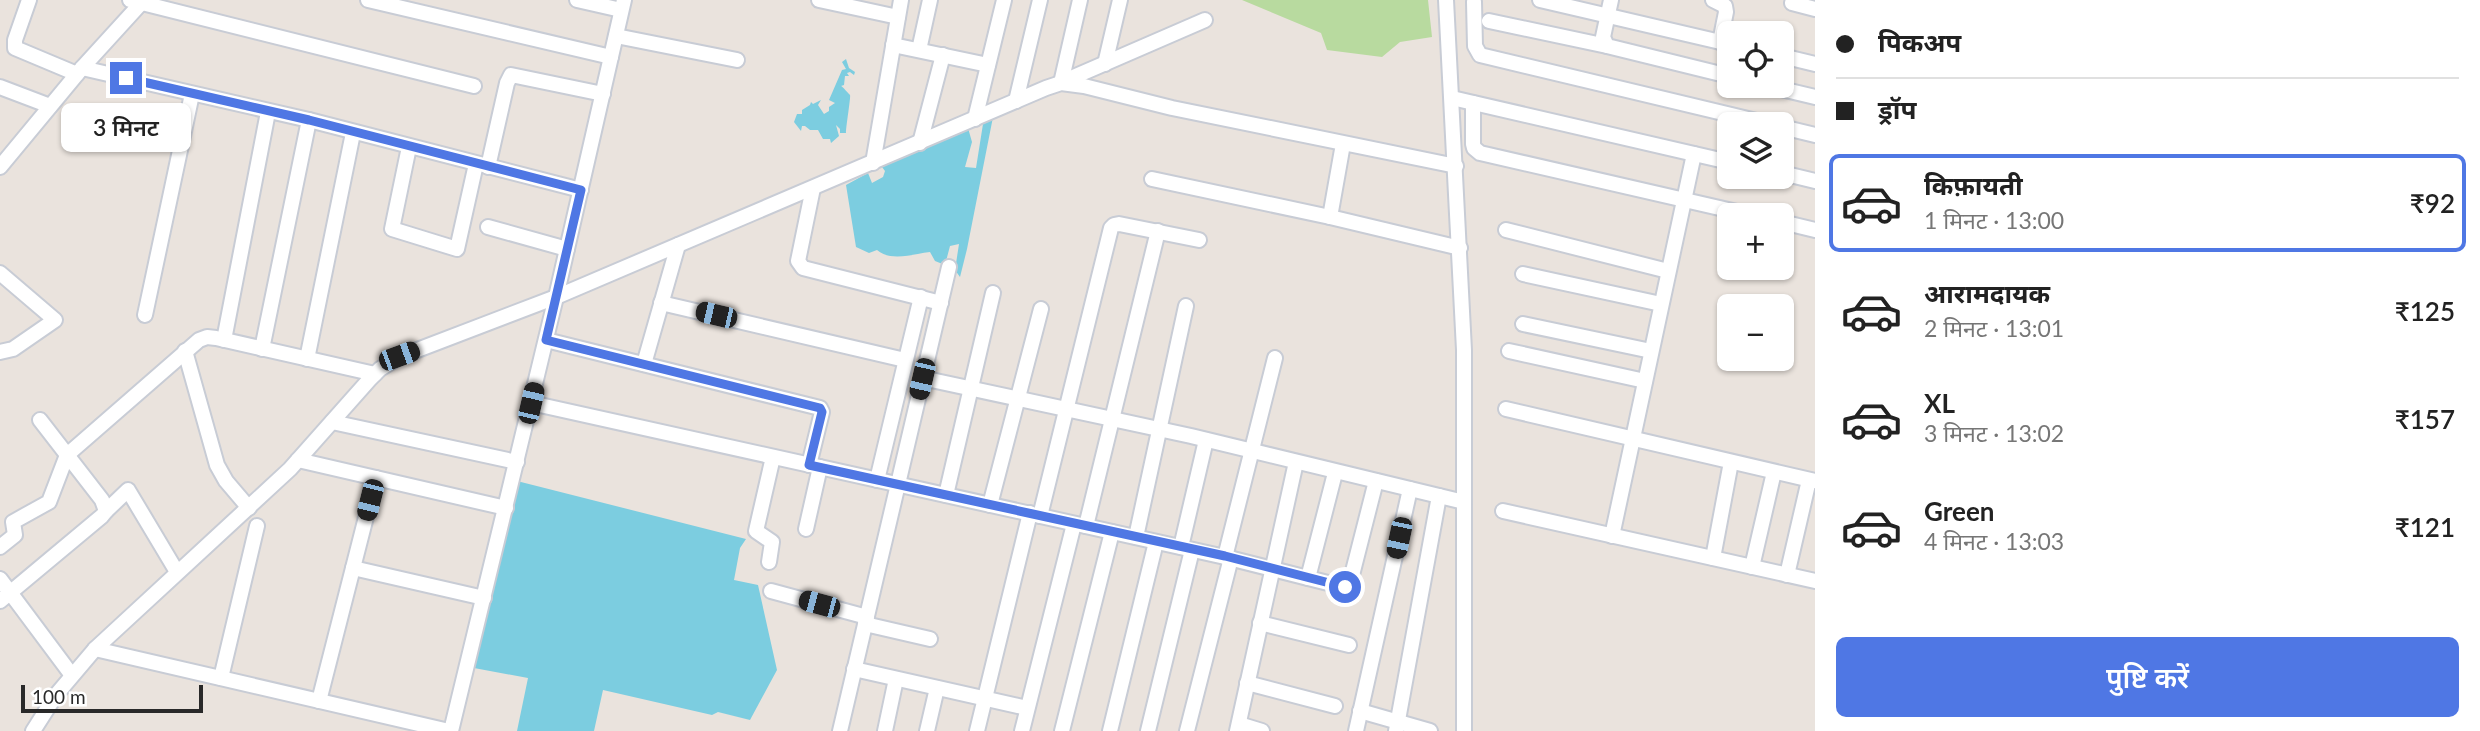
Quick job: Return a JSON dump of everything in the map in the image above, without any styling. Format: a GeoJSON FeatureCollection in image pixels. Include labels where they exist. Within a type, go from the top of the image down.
{"type":"FeatureCollection","features":[{"type":"Feature","properties":{"kind":"street"},"geometry":{"type":"LineString","coordinates":[[29,0],[15,40],[15,48],[79,71],[309,120],[581,190]]}},
{"type":"Feature","properties":{"kind":"street"},"geometry":{"type":"LineString","coordinates":[[368,0],[611,57]]}},
{"type":"Feature","properties":{"kind":"street"},"geometry":{"type":"LineString","coordinates":[[95,649],[450,731],[517,463],[623,5],[577,0]]}},
{"type":"Feature","properties":{"kind":"street"},"geometry":{"type":"LineString","coordinates":[[819,0],[898,17]]}},
{"type":"Feature","properties":{"kind":"street"},"geometry":{"type":"LineString","coordinates":[[873,163],[901,0]]}},
{"type":"Feature","properties":{"kind":"street"},"geometry":{"type":"LineString","coordinates":[[919,50],[930,0]]}},
{"type":"Feature","properties":{"kind":"street"},"geometry":{"type":"LineString","coordinates":[[975,119],[1004,0]]}},
{"type":"Feature","properties":{"kind":"street"},"geometry":{"type":"LineString","coordinates":[[1016,101],[1040,0]]}},
{"type":"Feature","properties":{"kind":"street"},"geometry":{"type":"LineString","coordinates":[[1061,83],[1080,0]]}},
{"type":"Feature","properties":{"kind":"street"},"geometry":{"type":"LineString","coordinates":[[1105,64],[1120,0]]}},
{"type":"Feature","properties":{"kind":"street"},"geometry":{"type":"LineString","coordinates":[[1446,0],[1463,101],[1474,148],[1479,153],[1717,208]]}},
{"type":"Feature","properties":{"kind":"street"},"geometry":{"type":"LineString","coordinates":[[1541,0],[1717,41]]}},
{"type":"Feature","properties":{"kind":"street"},"geometry":{"type":"LineString","coordinates":[[1606,46],[1603,37],[1611,0]]}},
{"type":"Feature","properties":{"kind":"street"},"geometry":{"type":"LineString","coordinates":[[1713,0],[1726,6],[1725,21]]}},
{"type":"Feature","properties":{"kind":"street"},"geometry":{"type":"LineString","coordinates":[[0,167],[5,153],[50,106],[138,1],[474,86]]}},
{"type":"Feature","properties":{"kind":"street"},"geometry":{"type":"LineString","coordinates":[[1788,1],[1815,9]]}},
{"type":"Feature","properties":{"kind":"street"},"geometry":{"type":"LineString","coordinates":[[1474,2],[1475,46],[1480,55],[1719,112]]}},
{"type":"Feature","properties":{"kind":"street"},"geometry":{"type":"LineString","coordinates":[[33,731],[71,674],[95,649],[249,508],[298,460],[375,374],[399,356],[556,297],[1205,20]]}},
{"type":"Feature","properties":{"kind":"street"},"geometry":{"type":"LineString","coordinates":[[1489,21],[1717,73]]}},
{"type":"Feature","properties":{"kind":"street"},"geometry":{"type":"LineString","coordinates":[[616,36],[737,60]]}},
{"type":"Feature","properties":{"kind":"street"},"geometry":{"type":"LineString","coordinates":[[893,45],[988,65]]}},
{"type":"Feature","properties":{"kind":"street"},"geometry":{"type":"LineString","coordinates":[[920,142],[943,55]]}},
{"type":"Feature","properties":{"kind":"street"},"geometry":{"type":"LineString","coordinates":[[1794,59],[1815,64]]}},
{"type":"Feature","properties":{"kind":"street"},"geometry":{"type":"LineString","coordinates":[[409,147],[393,229],[457,248],[511,75],[603,94]]}},
{"type":"Feature","properties":{"kind":"street"},"geometry":{"type":"LineString","coordinates":[[1061,83],[1456,166]]}},
{"type":"Feature","properties":{"kind":"street"},"geometry":{"type":"LineString","coordinates":[[0,87],[50,106]]}},
{"type":"Feature","properties":{"kind":"street"},"geometry":{"type":"LineString","coordinates":[[1794,92],[1815,97]]}},
{"type":"Feature","properties":{"kind":"street"},"geometry":{"type":"LineString","coordinates":[[145,315],[192,94]]}},
{"type":"Feature","properties":{"kind":"street"},"geometry":{"type":"LineString","coordinates":[[1463,101],[1717,159]]}},
{"type":"Feature","properties":{"kind":"street"},"geometry":{"type":"LineString","coordinates":[[1463,101],[1456,166],[1465,376],[1464,731]]}},
{"type":"Feature","properties":{"kind":"street"},"geometry":{"type":"LineString","coordinates":[[224,340],[268,112]]}},
{"type":"Feature","properties":{"kind":"street"},"geometry":{"type":"LineString","coordinates":[[262,349],[309,120]]}},
{"type":"Feature","properties":{"kind":"street"},"geometry":{"type":"LineString","coordinates":[[1794,130],[1815,135]]}},
{"type":"Feature","properties":{"kind":"street"},"geometry":{"type":"LineString","coordinates":[[307,359],[353,133]]}},
{"type":"Feature","properties":{"kind":"street"},"geometry":{"type":"LineString","coordinates":[[1330,217],[1343,144]]}},
{"type":"Feature","properties":{"kind":"street"},"geometry":{"type":"LineString","coordinates":[[1612,536],[1694,154]]}},
{"type":"Feature","properties":{"kind":"street"},"geometry":{"type":"LineString","coordinates":[[1794,176],[1815,181]]}},
{"type":"Feature","properties":{"kind":"street"},"geometry":{"type":"LineString","coordinates":[[1152,179],[1460,248]]}},
{"type":"Feature","properties":{"kind":"street"},"geometry":{"type":"LineString","coordinates":[[813,188],[798,261],[803,268],[941,303]]}},
{"type":"Feature","properties":{"kind":"street"},"geometry":{"type":"LineString","coordinates":[[977,731],[1035,515],[1067,410],[1111,228],[1119,224],[1199,240]]}},
{"type":"Feature","properties":{"kind":"street"},"geometry":{"type":"LineString","coordinates":[[1794,225],[1815,230]]}},
{"type":"Feature","properties":{"kind":"street"},"geometry":{"type":"LineString","coordinates":[[488,227],[567,249]]}},
{"type":"Feature","properties":{"kind":"street"},"geometry":{"type":"LineString","coordinates":[[1506,229],[1668,271]]}},
{"type":"Feature","properties":{"kind":"street"},"geometry":{"type":"LineString","coordinates":[[1022,731],[1110,419],[1158,231]]}},
{"type":"Feature","properties":{"kind":"street"},"geometry":{"type":"LineString","coordinates":[[644,364],[678,245]]}},
{"type":"Feature","properties":{"kind":"street"},"geometry":{"type":"LineString","coordinates":[[840,731],[949,267]]}},
{"type":"Feature","properties":{"kind":"street"},"geometry":{"type":"LineString","coordinates":[[0,273],[55,320],[13,349],[0,352]]}},
{"type":"Feature","properties":{"kind":"street"},"geometry":{"type":"LineString","coordinates":[[1523,274],[1661,304]]}},
{"type":"Feature","properties":{"kind":"street"},"geometry":{"type":"LineString","coordinates":[[946,495],[993,293]]}},
{"type":"Feature","properties":{"kind":"street"},"geometry":{"type":"LineString","coordinates":[[877,480],[921,297]]}},
{"type":"Feature","properties":{"kind":"street"},"geometry":{"type":"LineString","coordinates":[[662,303],[905,360]]}},
{"type":"Feature","properties":{"kind":"street"},"geometry":{"type":"LineString","coordinates":[[1136,537],[1186,306]]}},
{"type":"Feature","properties":{"kind":"street"},"geometry":{"type":"LineString","coordinates":[[990,505],[1041,309]]}},
{"type":"Feature","properties":{"kind":"street"},"geometry":{"type":"LineString","coordinates":[[1523,324],[1651,351]]}},
{"type":"Feature","properties":{"kind":"street"},"geometry":{"type":"LineString","coordinates":[[0,547],[15,535],[13,522],[49,502],[67,455],[185,351],[207,337],[375,374]]}},
{"type":"Feature","properties":{"kind":"street"},"geometry":{"type":"LineString","coordinates":[[546,340],[820,408],[822,412],[806,529]]}},
{"type":"Feature","properties":{"kind":"street"},"geometry":{"type":"LineString","coordinates":[[185,351],[217,465],[226,481],[249,508]]}},
{"type":"Feature","properties":{"kind":"street"},"geometry":{"type":"LineString","coordinates":[[1509,351],[1645,381]]}},
{"type":"Feature","properties":{"kind":"street"},"geometry":{"type":"LineString","coordinates":[[1187,731],[1275,358]]}},
{"type":"Feature","properties":{"kind":"street"},"geometry":{"type":"LineString","coordinates":[[922,379],[1206,440],[1464,502]]}},
{"type":"Feature","properties":{"kind":"street"},"geometry":{"type":"LineString","coordinates":[[531,403],[1228,557],[1345,587],[1350,583],[1376,481]]}},
{"type":"Feature","properties":{"kind":"street"},"geometry":{"type":"LineString","coordinates":[[1506,409],[1812,481],[1787,575]]}},
{"type":"Feature","properties":{"kind":"street"},"geometry":{"type":"LineString","coordinates":[[40,420],[102,500],[106,511]]}},
{"type":"Feature","properties":{"kind":"street"},"geometry":{"type":"LineString","coordinates":[[332,422],[517,463]]}},
{"type":"Feature","properties":{"kind":"street"},"geometry":{"type":"LineString","coordinates":[[1148,731],[1187,548],[1206,440]]}},
{"type":"Feature","properties":{"kind":"street"},"geometry":{"type":"LineString","coordinates":[[769,562],[772,542],[756,531],[773,457]]}},
{"type":"Feature","properties":{"kind":"street"},"geometry":{"type":"LineString","coordinates":[[298,460],[506,508]]}},
{"type":"Feature","properties":{"kind":"street"},"geometry":{"type":"LineString","coordinates":[[1262,731],[1238,728],[1296,462]]}},
{"type":"Feature","properties":{"kind":"street"},"geometry":{"type":"LineString","coordinates":[[1713,558],[1731,462]]}},
{"type":"Feature","properties":{"kind":"street"},"geometry":{"type":"LineString","coordinates":[[1308,578],[1335,472]]}},
{"type":"Feature","properties":{"kind":"street"},"geometry":{"type":"LineString","coordinates":[[1752,567],[1774,472]]}},
{"type":"Feature","properties":{"kind":"street"},"geometry":{"type":"LineString","coordinates":[[319,701],[376,478]]}},
{"type":"Feature","properties":{"kind":"street"},"geometry":{"type":"LineString","coordinates":[[1356,731],[1410,489]]}},
{"type":"Feature","properties":{"kind":"street"},"geometry":{"type":"LineString","coordinates":[[5,597],[102,516],[128,490],[177,572]]}},
{"type":"Feature","properties":{"kind":"street"},"geometry":{"type":"LineString","coordinates":[[1397,726],[1439,496]]}},
{"type":"Feature","properties":{"kind":"street"},"geometry":{"type":"LineString","coordinates":[[1503,511],[1815,582]]}},
{"type":"Feature","properties":{"kind":"street"},"geometry":{"type":"LineString","coordinates":[[221,678],[257,526]]}},
{"type":"Feature","properties":{"kind":"street"},"geometry":{"type":"LineString","coordinates":[[1062,731],[1112,532]]}},
{"type":"Feature","properties":{"kind":"street"},"geometry":{"type":"LineString","coordinates":[[1110,731],[1156,542]]}},
{"type":"Feature","properties":{"kind":"street"},"geometry":{"type":"LineString","coordinates":[[353,568],[484,598]]}},
{"type":"Feature","properties":{"kind":"street"},"geometry":{"type":"LineString","coordinates":[[0,579],[5,597],[71,674]]}},
{"type":"Feature","properties":{"kind":"street"},"geometry":{"type":"LineString","coordinates":[[771,591],[930,639]]}},
{"type":"Feature","properties":{"kind":"street"},"geometry":{"type":"LineString","coordinates":[[1260,624],[1349,645]]}},
{"type":"Feature","properties":{"kind":"street"},"geometry":{"type":"LineString","coordinates":[[854,669],[1027,708]]}},
{"type":"Feature","properties":{"kind":"street"},"geometry":{"type":"LineString","coordinates":[[885,731],[896,679]]}},
{"type":"Feature","properties":{"kind":"street"},"geometry":{"type":"LineString","coordinates":[[1247,683],[1335,706]]}},
{"type":"Feature","properties":{"kind":"street"},"geometry":{"type":"LineString","coordinates":[[927,731],[937,688]]}},
{"type":"Feature","properties":{"kind":"street"},"geometry":{"type":"LineString","coordinates":[[1360,711],[1397,726],[1430,731]]}},
{"type":"Feature","properties":{"kind":"green space"},"geometry":{"type":"Polygon","coordinates":[[[1242,0],[1428,0],[1432,37],[1400,42],[1382,57],[1327,50],[1321,33],[1242,0]]]}},
{"type":"Feature","properties":{"kind":"water"},"geometry":{"type":"Polygon","coordinates":[[[846,59],[849,68],[855,72],[854,75],[847,73],[849,76],[845,76],[844,85],[841,86],[850,95],[846,133],[840,133],[836,125],[839,136],[831,143],[830,139],[823,139],[818,130],[802,126],[801,131],[794,122],[797,114],[802,114],[802,110],[811,102],[813,104],[821,100],[818,105],[824,114],[829,111],[829,107],[835,103],[829,100],[842,70],[846,69],[842,62],[846,59]]]}},
{"type":"Feature","properties":{"kind":"water"},"geometry":{"type":"Polygon","coordinates":[[[993,117],[960,277],[955,270],[959,244],[950,246],[945,265],[935,261],[930,252],[889,256],[877,250],[869,253],[856,247],[846,185],[868,173],[872,183],[883,177],[885,171],[882,167],[968,128],[972,142],[965,167],[976,168],[983,124],[993,117]]]}},
{"type":"Feature","properties":{"kind":"water"},"geometry":{"type":"Polygon","coordinates":[[[517,481],[746,539],[740,548],[734,580],[758,585],[777,670],[750,720],[718,712],[712,715],[603,690],[594,731],[517,731],[528,678],[474,668],[517,481]]]}},
{"type":"Feature","properties":{"kind":"route"},"geometry":{"type":"LineString","coordinates":[[126,78],[309,120],[581,190],[546,340],[820,408],[822,412],[809,465],[1225,556],[1345,587]]}}]}
